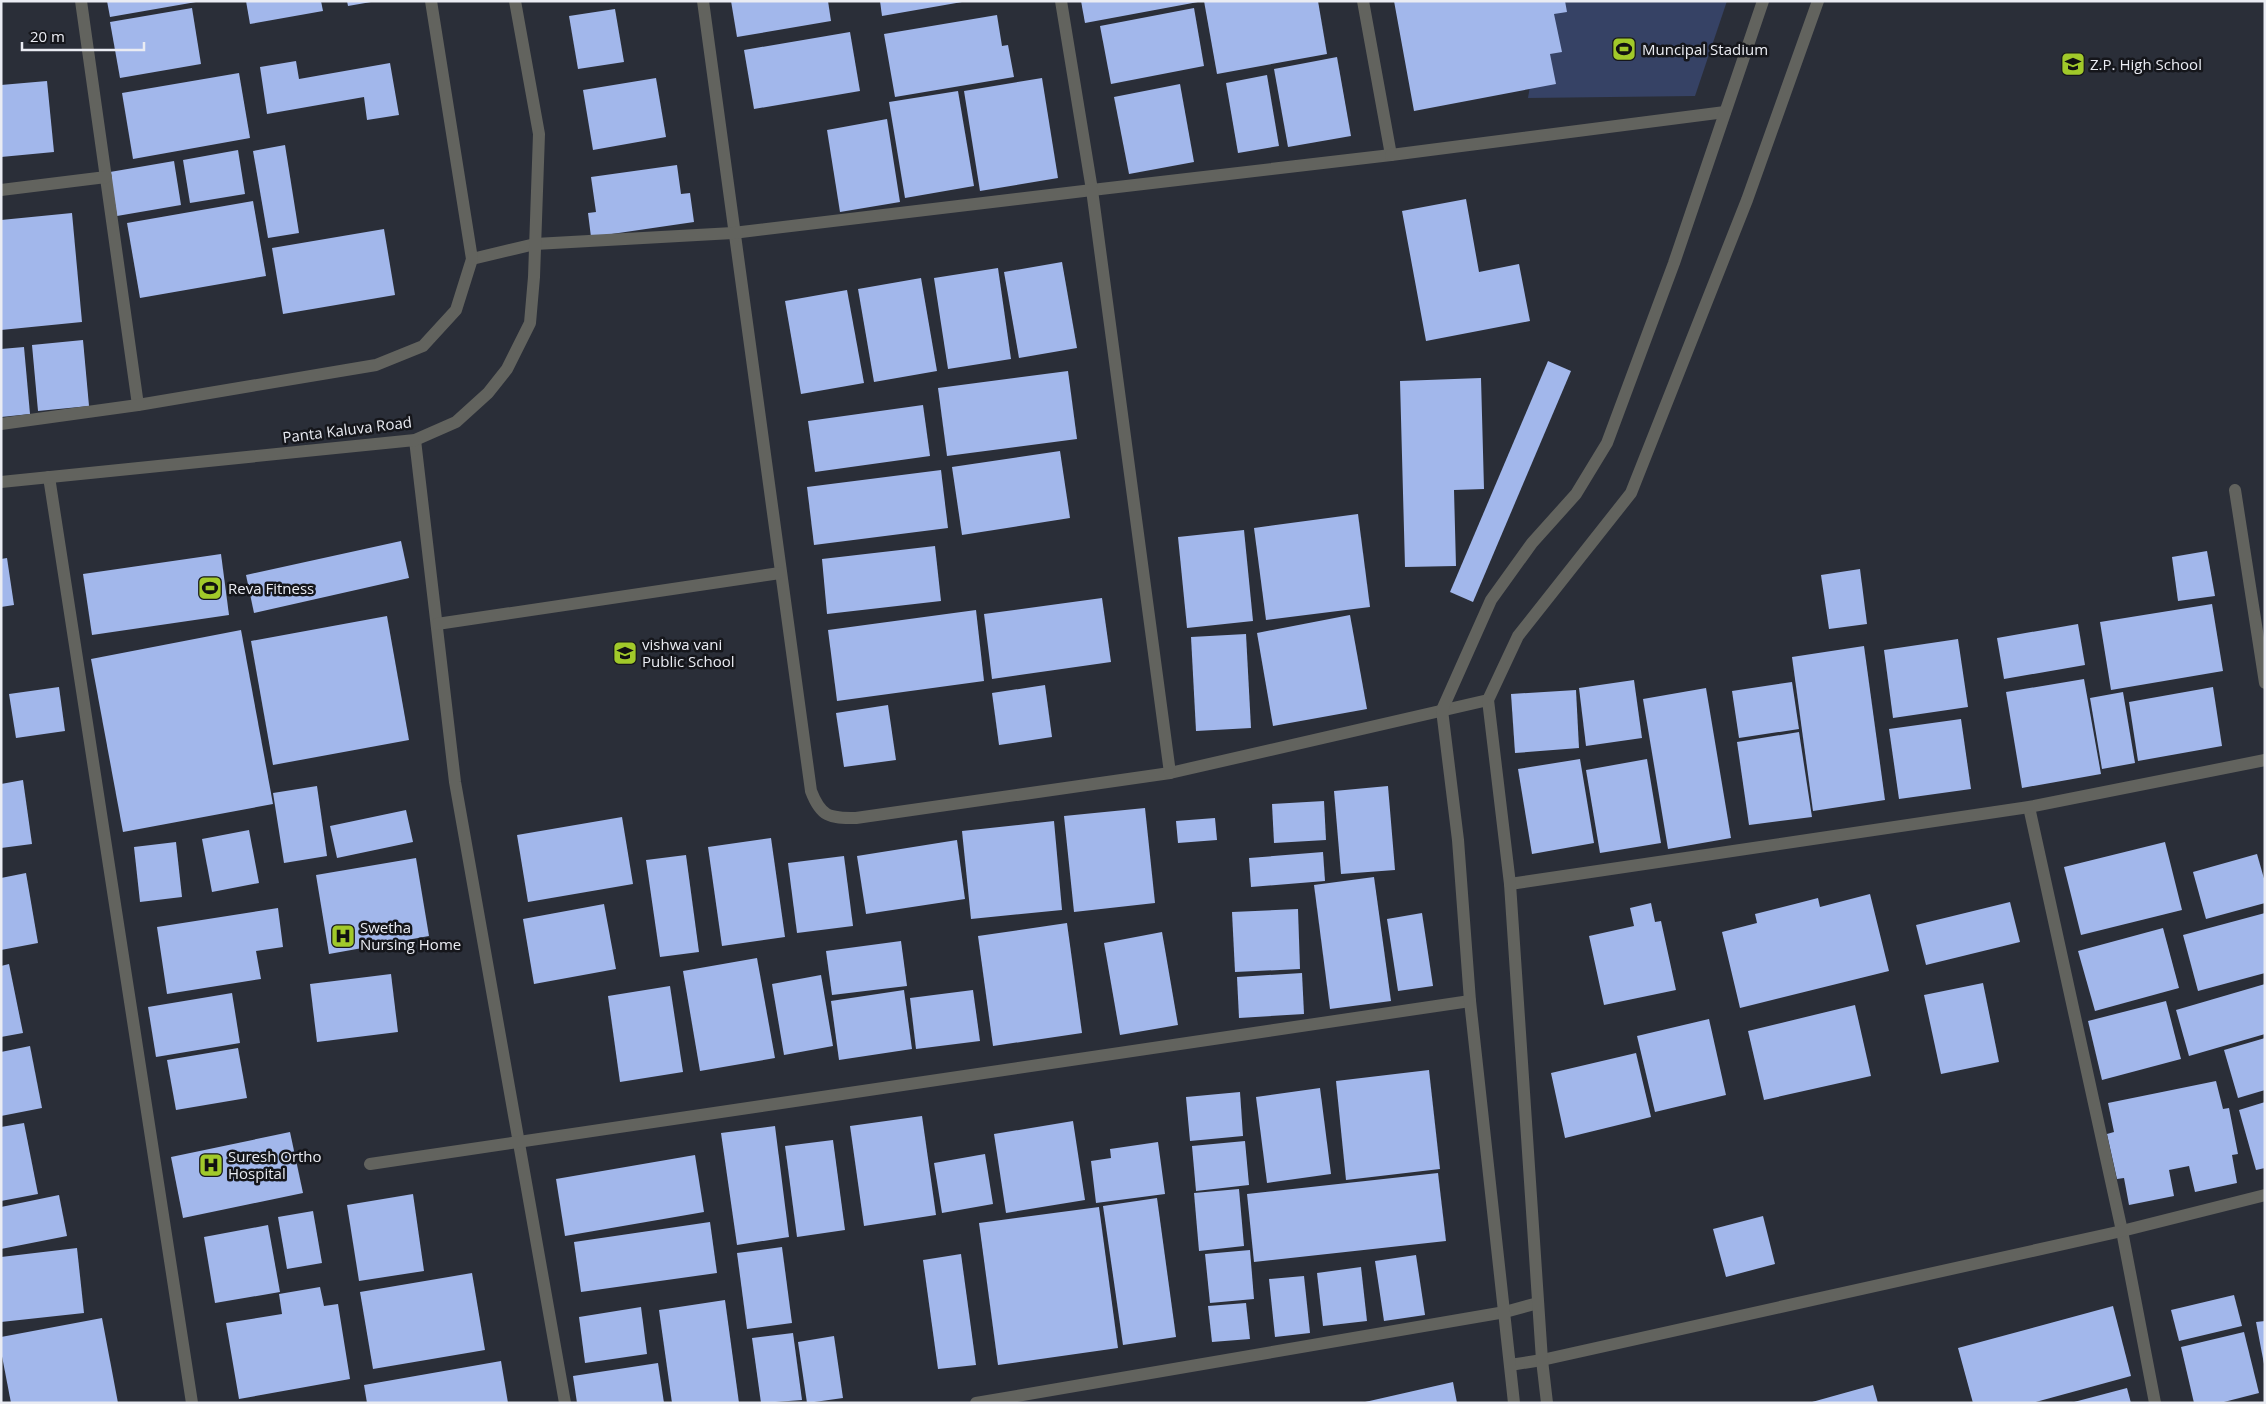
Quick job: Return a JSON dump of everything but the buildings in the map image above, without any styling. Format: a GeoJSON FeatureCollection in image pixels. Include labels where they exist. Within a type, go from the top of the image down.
{"type":"FeatureCollection","features":[{"type":"Feature","properties":{"kind":"street"},"geometry":{"type":"LineString","coordinates":[[80,1],[138,405]]}},
{"type":"Feature","properties":{"kind":"street"},"geometry":{"type":"LineString","coordinates":[[1,424],[138,405],[376,366],[423,346],[456,310],[472,259],[431,1]]}},
{"type":"Feature","properties":{"kind":"street","name":"Panta Kaluva Road"},"geometry":{"type":"LineString","coordinates":[[1,482],[415,440],[456,422],[488,394],[507,369],[530,323],[538,134],[515,1]]}},
{"type":"Feature","properties":{"kind":"street"},"geometry":{"type":"LineString","coordinates":[[703,1],[733,233],[811,791],[818,808],[831,818],[856,818],[1170,773],[1488,700]]}},
{"type":"Feature","properties":{"kind":"street"},"geometry":{"type":"LineString","coordinates":[[1061,1],[1092,190],[1170,773]]}},
{"type":"Feature","properties":{"kind":"street"},"geometry":{"type":"LineString","coordinates":[[1363,1],[1391,155]]}},
{"type":"Feature","properties":{"kind":"street"},"geometry":{"type":"LineString","coordinates":[[1514,1403],[1470,1001],[1458,840],[1442,710],[1491,600],[1532,543],[1576,494],[1607,442],[1674,263],[1763,1]]}},
{"type":"Feature","properties":{"kind":"street"},"geometry":{"type":"LineString","coordinates":[[1547,1403],[1542,1360],[1510,884],[1488,700],[1518,636],[1631,493],[1747,200],[1818,1]]}},
{"type":"Feature","properties":{"kind":"street"},"geometry":{"type":"LineString","coordinates":[[472,259],[534,244],[733,233],[1391,155],[1725,112]]}},
{"type":"Feature","properties":{"kind":"street"},"geometry":{"type":"LineString","coordinates":[[1,190],[106,177]]}},
{"type":"Feature","properties":{"kind":"street"},"geometry":{"type":"LineString","coordinates":[[415,440],[455,782],[565,1403]]}},
{"type":"Feature","properties":{"kind":"street"},"geometry":{"type":"LineString","coordinates":[[49,477],[192,1403]]}},
{"type":"Feature","properties":{"kind":"street"},"geometry":{"type":"LineString","coordinates":[[2235,490],[2265,683]]}},
{"type":"Feature","properties":{"kind":"street"},"geometry":{"type":"LineString","coordinates":[[437,624],[780,573]]}},
{"type":"Feature","properties":{"kind":"street"},"geometry":{"type":"LineString","coordinates":[[1510,884],[2029,807],[2265,760]]}},
{"type":"Feature","properties":{"kind":"street"},"geometry":{"type":"LineString","coordinates":[[2029,807],[2122,1231],[2155,1403]]}},
{"type":"Feature","properties":{"kind":"street"},"geometry":{"type":"LineString","coordinates":[[370,1164],[1470,1001]]}},
{"type":"Feature","properties":{"kind":"street"},"geometry":{"type":"LineString","coordinates":[[1510,1365],[1542,1360],[2122,1231],[2265,1195]]}},
{"type":"Feature","properties":{"kind":"street"},"geometry":{"type":"LineString","coordinates":[[976,1403],[1505,1312],[1538,1303]]}},
{"type":"Feature","properties":{"kind":"shaded area","name":"Muncipal Stadium"},"geometry":{"type":"Polygon","coordinates":[[[1544,1],[1727,1],[1695,96],[1528,98],[1544,1]]]}},
{"type":"Feature","properties":{"kind":"place","name":"Muncipal Stadium"},"geometry":{"type":"Point","coordinates":[1624,49]}},
{"type":"Feature","properties":{"kind":"place","name":"Z.P. High School"},"geometry":{"type":"Point","coordinates":[2073,64]}},
{"type":"Feature","properties":{"kind":"place","name":"Reva Fitness"},"geometry":{"type":"Point","coordinates":[210,588]}},
{"type":"Feature","properties":{"kind":"place","name":"vishwa vani Public School"},"geometry":{"type":"Point","coordinates":[625,653]}},
{"type":"Feature","properties":{"kind":"place","name":"Swetha Nursing Home"},"geometry":{"type":"Point","coordinates":[343,936]}},
{"type":"Feature","properties":{"kind":"place","name":"Suresh Ortho Hospital"},"geometry":{"type":"Point","coordinates":[211,1165]}}]}
